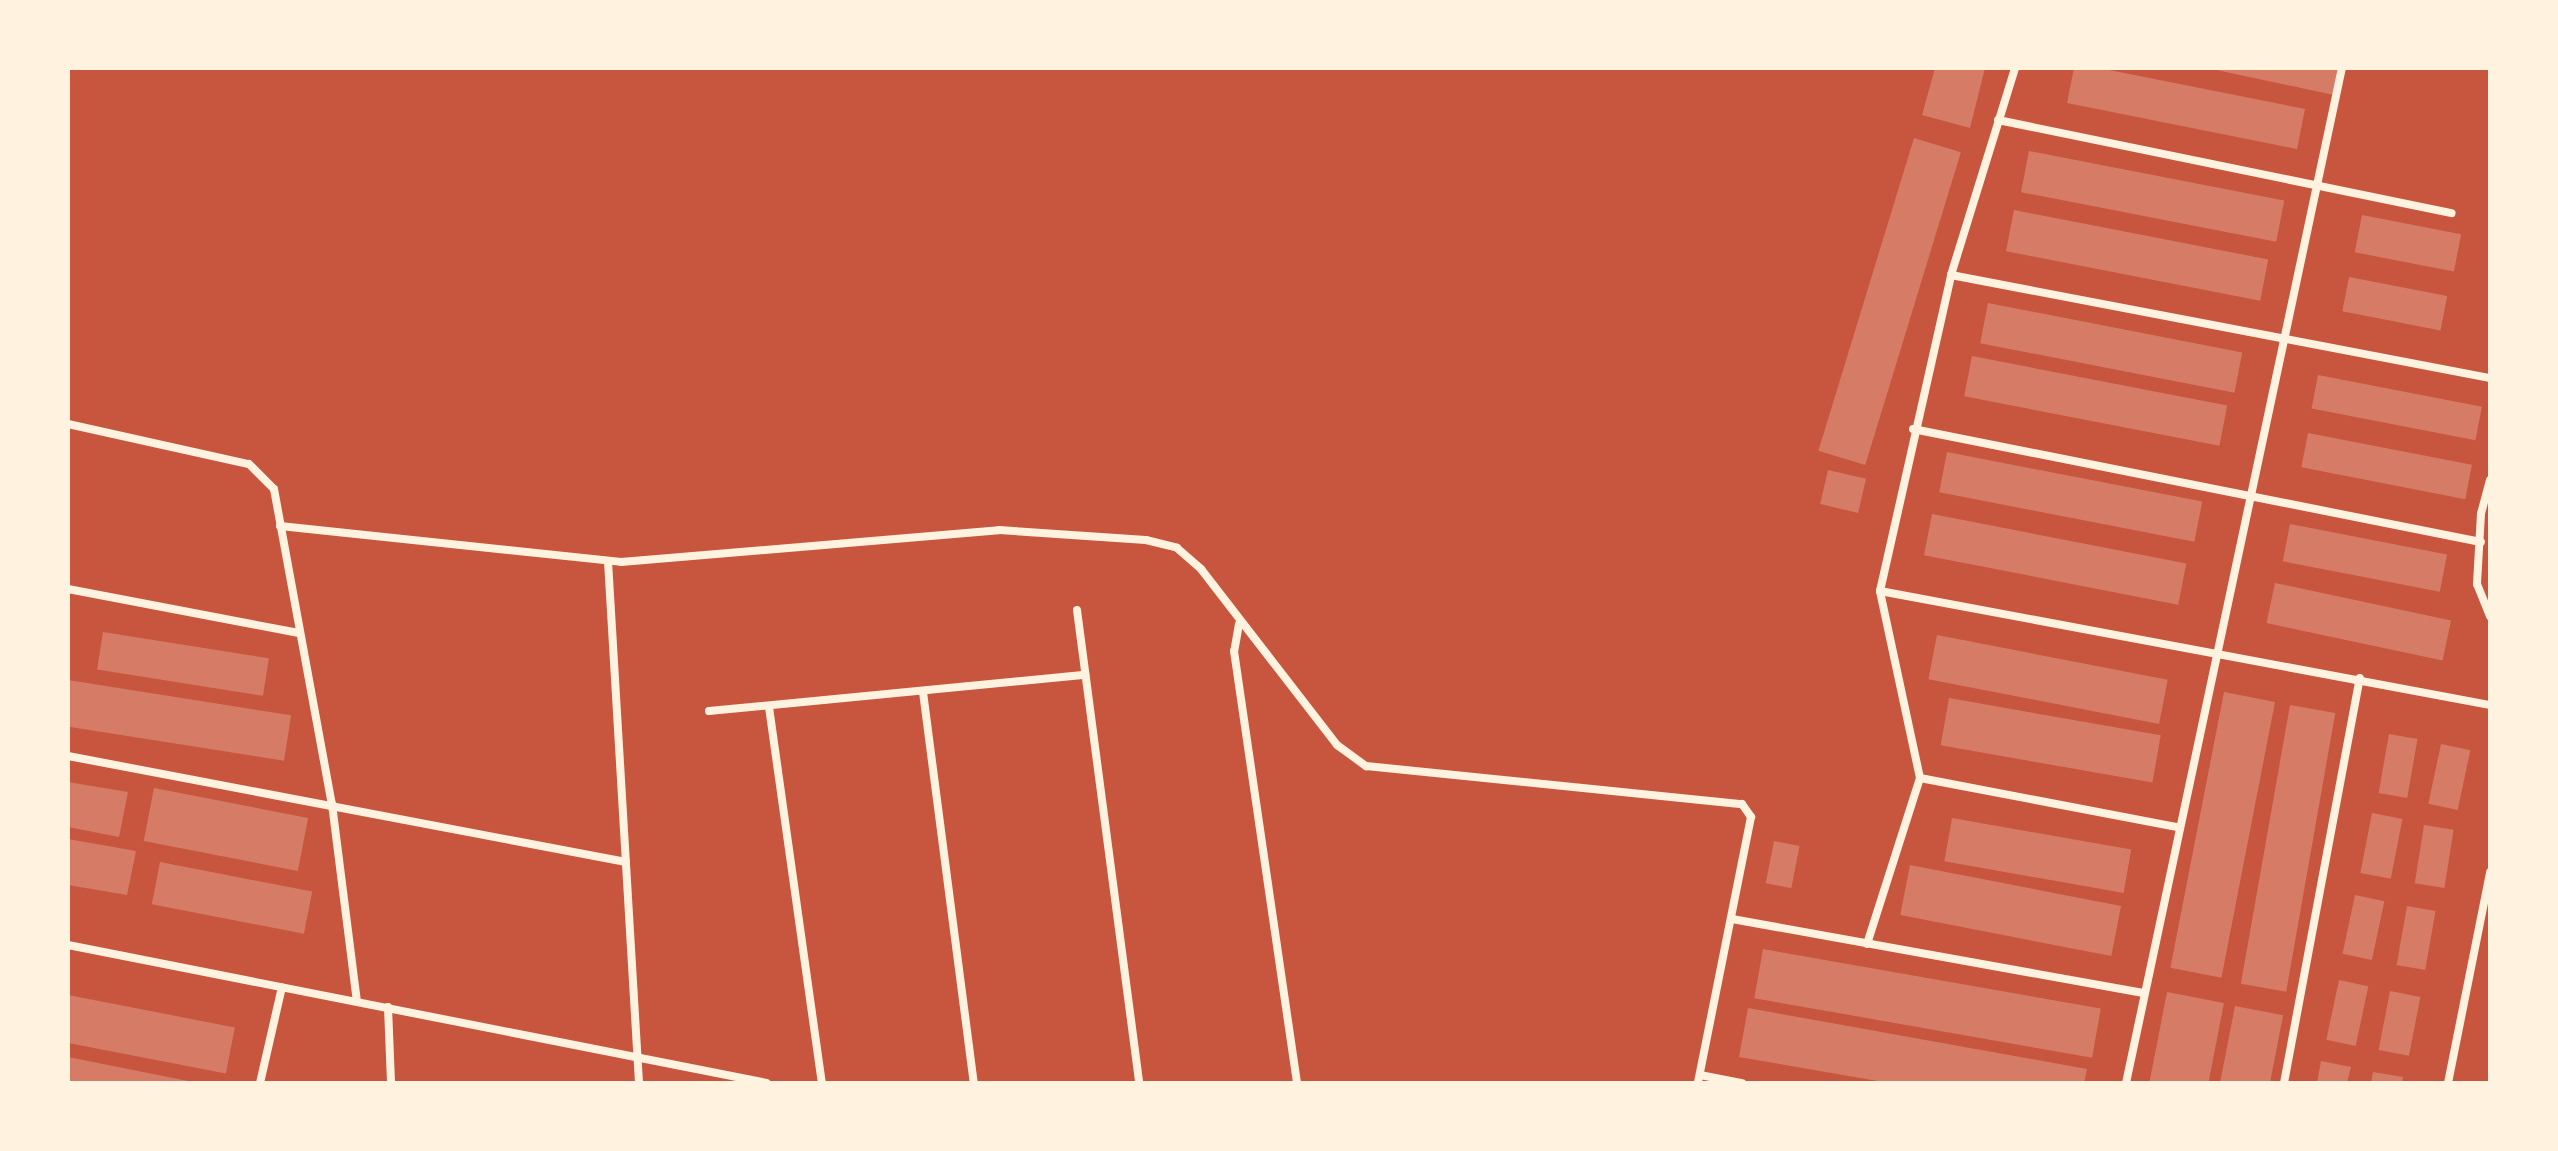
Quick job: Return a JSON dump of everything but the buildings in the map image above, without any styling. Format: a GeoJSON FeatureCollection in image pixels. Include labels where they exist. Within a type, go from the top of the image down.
{"type":"FeatureCollection","features":[{"type":"Feature","properties":{"kind":"street"},"geometry":{"type":"LineString","coordinates":[[1867,944],[1920,778],[1880,591],[1913,429],[1951,275],[2015,68]]}},
{"type":"Feature","properties":{"kind":"street"},"geometry":{"type":"LineString","coordinates":[[2126,1083],[2247,495],[2287,338],[2321,184],[2342,68]]}},
{"type":"Feature","properties":{"kind":"street"},"geometry":{"type":"LineString","coordinates":[[1998,120],[2452,213]]}},
{"type":"Feature","properties":{"kind":"street"},"geometry":{"type":"LineString","coordinates":[[1951,275],[2490,378]]}},
{"type":"Feature","properties":{"kind":"street"},"geometry":{"type":"LineString","coordinates":[[68,424],[249,464],[274,489],[332,804],[357,1001]]}},
{"type":"Feature","properties":{"kind":"street"},"geometry":{"type":"LineString","coordinates":[[1913,429],[2481,542]]}},
{"type":"Feature","properties":{"kind":"street"},"geometry":{"type":"LineString","coordinates":[[2490,480],[2477,584],[2490,616]]}},
{"type":"Feature","properties":{"kind":"street"},"geometry":{"type":"LineString","coordinates":[[280,526],[608,561],[999,530],[1146,540],[1177,548],[1201,569],[1239,624],[1337,745],[1366,766],[1742,804],[1751,817],[1699,1079],[1742,1083]]}},
{"type":"Feature","properties":{"kind":"street"},"geometry":{"type":"LineString","coordinates":[[608,561],[639,1083]]}},
{"type":"Feature","properties":{"kind":"street"},"geometry":{"type":"LineString","coordinates":[[68,589],[299,633]]}},
{"type":"Feature","properties":{"kind":"street"},"geometry":{"type":"LineString","coordinates":[[1880,591],[2360,678],[2490,705]]}},
{"type":"Feature","properties":{"kind":"street"},"geometry":{"type":"LineString","coordinates":[[1077,610],[1139,1083]]}},
{"type":"Feature","properties":{"kind":"street"},"geometry":{"type":"LineString","coordinates":[[1239,624],[1234,651],[1297,1083]]}},
{"type":"Feature","properties":{"kind":"street"},"geometry":{"type":"LineString","coordinates":[[709,711],[1085,675]]}},
{"type":"Feature","properties":{"kind":"street"},"geometry":{"type":"LineString","coordinates":[[2284,1083],[2360,678]]}},
{"type":"Feature","properties":{"kind":"street"},"geometry":{"type":"LineString","coordinates":[[923,692],[974,1083]]}},
{"type":"Feature","properties":{"kind":"street"},"geometry":{"type":"LineString","coordinates":[[769,707],[822,1083]]}},
{"type":"Feature","properties":{"kind":"street"},"geometry":{"type":"LineString","coordinates":[[68,756],[626,862]]}},
{"type":"Feature","properties":{"kind":"street"},"geometry":{"type":"LineString","coordinates":[[1920,778],[2177,827]]}},
{"type":"Feature","properties":{"kind":"street"},"geometry":{"type":"LineString","coordinates":[[2448,1083],[2490,872]]}},
{"type":"Feature","properties":{"kind":"street"},"geometry":{"type":"LineString","coordinates":[[1732,919],[2143,993]]}},
{"type":"Feature","properties":{"kind":"street"},"geometry":{"type":"LineString","coordinates":[[68,945],[767,1083]]}},
{"type":"Feature","properties":{"kind":"street"},"geometry":{"type":"LineString","coordinates":[[260,1083],[282,987]]}},
{"type":"Feature","properties":{"kind":"street"},"geometry":{"type":"LineString","coordinates":[[388,1007],[391,1083]]}}]}
